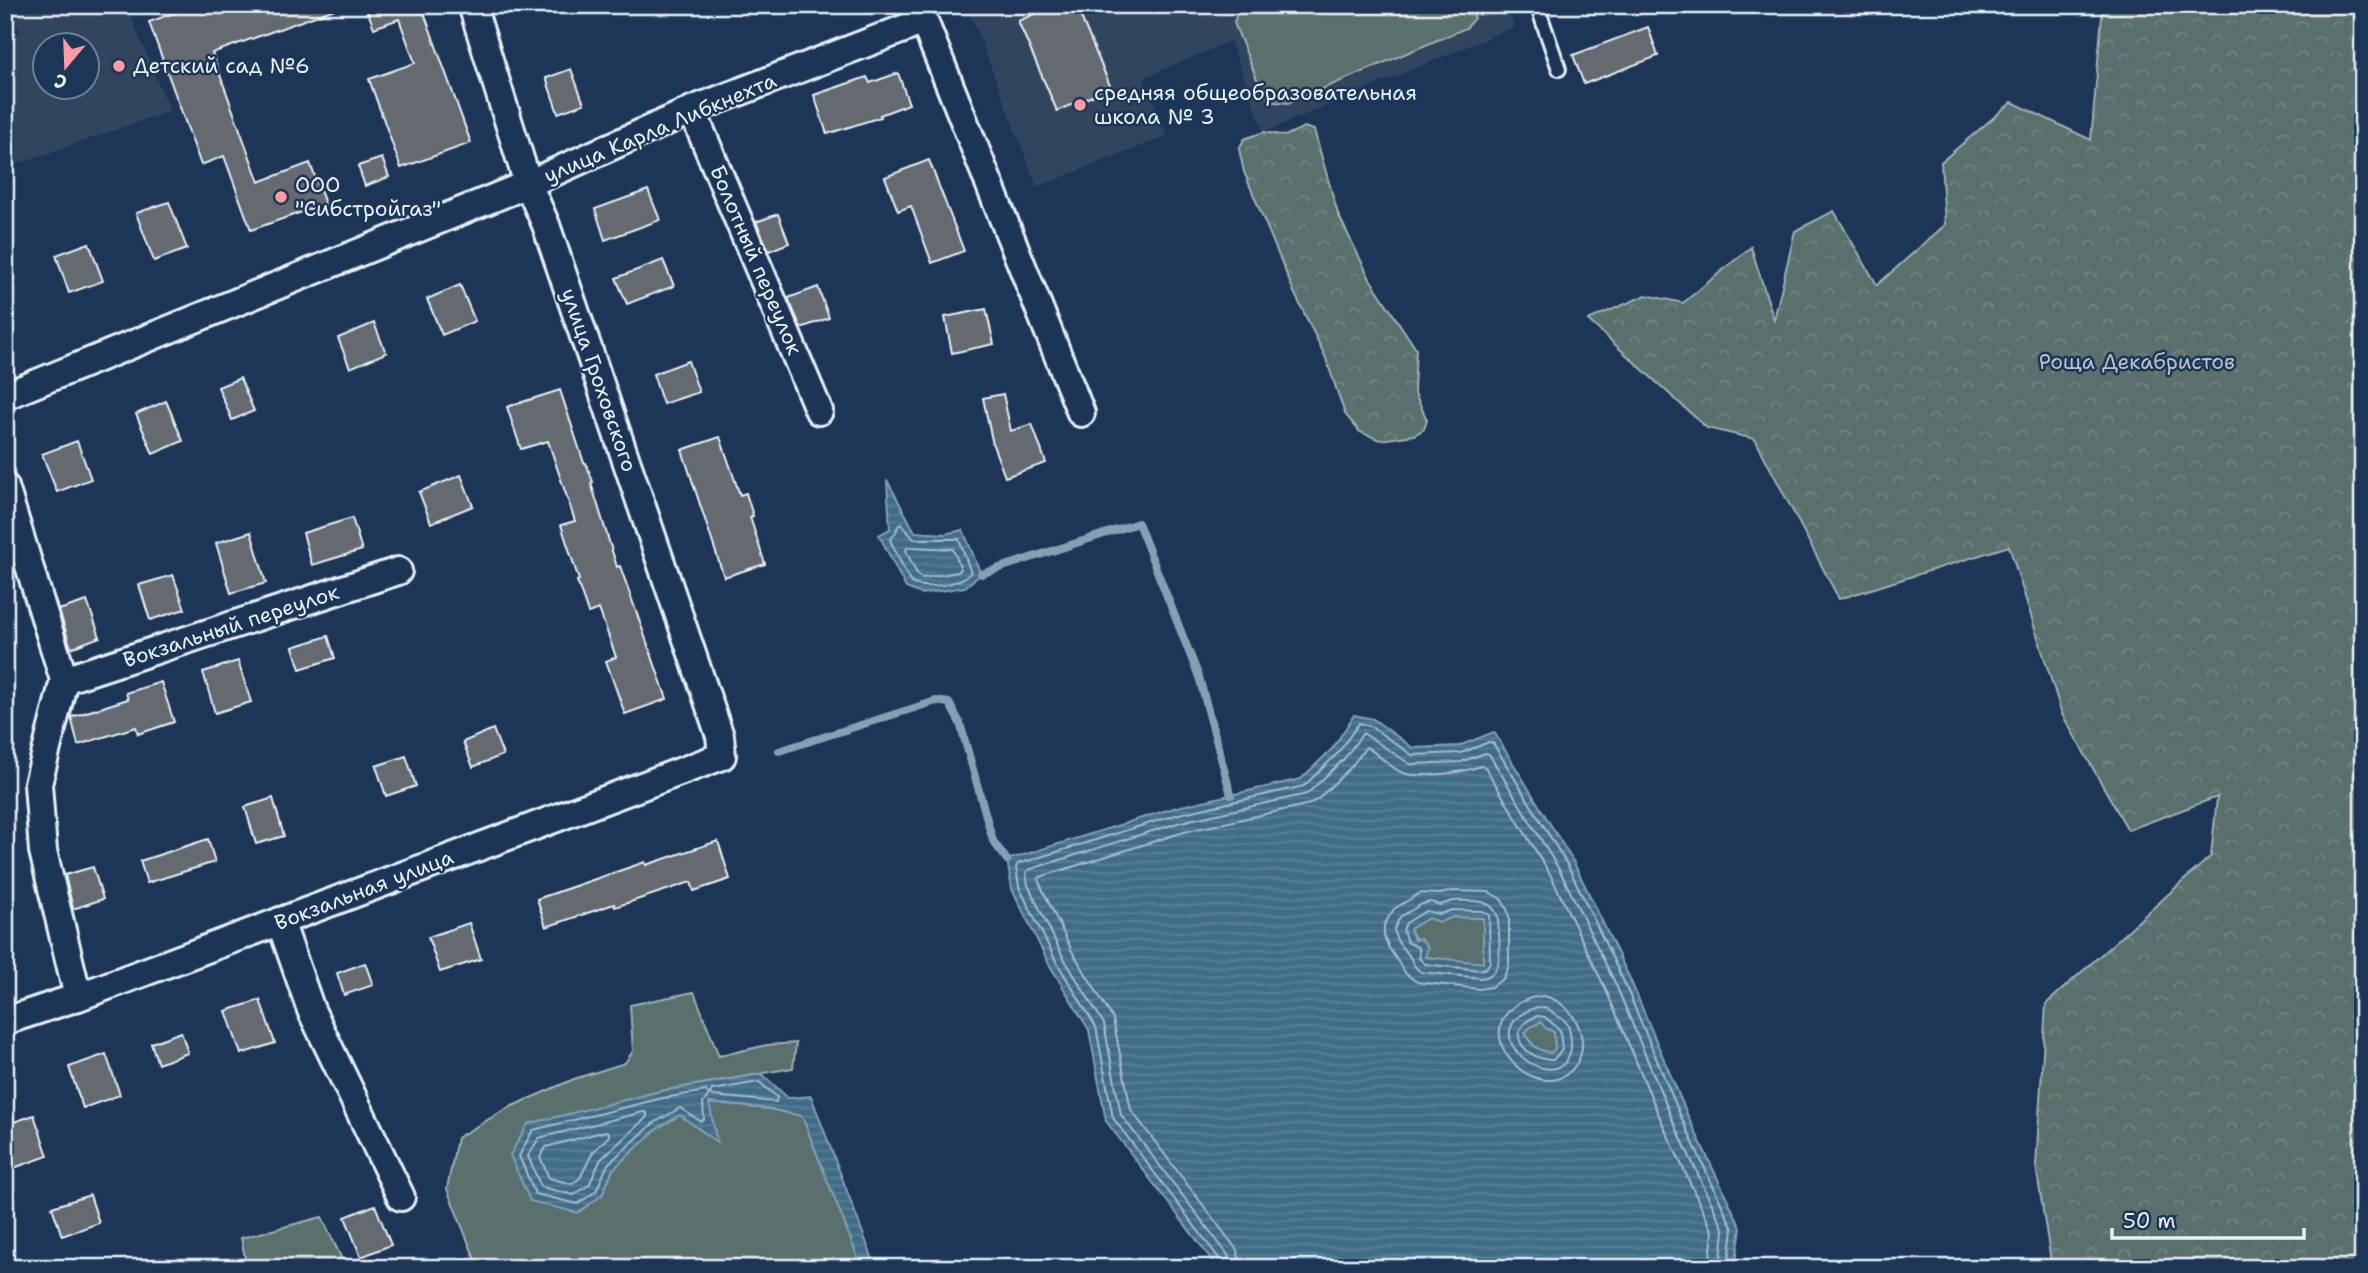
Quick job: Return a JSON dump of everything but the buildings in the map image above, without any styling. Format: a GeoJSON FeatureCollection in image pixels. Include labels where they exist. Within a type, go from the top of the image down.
{"type":"FeatureCollection","features":[{"type":"Feature","properties":{"kind":"street","name":"улица Гроховского"},"geometry":{"type":"LineString","coordinates":[[472,5],[528,184],[546,225],[720,736],[722,756]]}},
{"type":"Feature","properties":{"kind":"street","name":"улица Карла Либкнехта"},"geometry":{"type":"LineString","coordinates":[[5,396],[528,184],[692,110],[924,21],[1081,413]]}},
{"type":"Feature","properties":{"kind":"street","name":"Болотный переулок"},"geometry":{"type":"LineString","coordinates":[[692,110],[819,411]]}},
{"type":"Feature","properties":{"kind":"street"},"geometry":{"type":"LineString","coordinates":[[5,486],[64,680],[38,784],[43,851],[78,997]]}},
{"type":"Feature","properties":{"kind":"street","name":"Вокзальный переулок"},"geometry":{"type":"LineString","coordinates":[[64,680],[398,571]]}},
{"type":"Feature","properties":{"kind":"street","name":"Вокзальная улица"},"geometry":{"type":"LineString","coordinates":[[5,1021],[78,997],[722,756]]}},
{"type":"Feature","properties":{"kind":"street"},"geometry":{"type":"LineString","coordinates":[[280,921],[311,1010],[401,1197]]}},
{"type":"Feature","properties":{"kind":"lane"},"geometry":{"type":"LineString","coordinates":[[1537,5],[1559,69]]}},
{"type":"Feature","properties":{"kind":"shaded area","name":"Детский сад №6"},"geometry":{"type":"Polygon","coordinates":[[[8,5],[126,5],[170,111],[5,168],[5,38],[20,32],[8,5]]]}},
{"type":"Feature","properties":{"kind":"shaded area","name":"средняя общеобразовательная школа № 3"},"geometry":{"type":"Polygon","coordinates":[[[967,5],[1506,5],[1514,27],[1264,132],[1230,41],[1144,78],[1167,136],[1037,187],[967,5]]]}},
{"type":"Feature","properties":{"kind":"green space"},"geometry":{"type":"Polygon","coordinates":[[[1239,5],[1476,5],[1474,18],[1466,28],[1289,103],[1275,102],[1263,94],[1234,23],[1239,5]]]}},
{"type":"Feature","properties":{"kind":"green space","name":"Роща Декабристов"},"geometry":{"type":"Polygon","coordinates":[[[2103,5],[2363,5],[2363,1268],[2052,1268],[2036,1166],[2046,1004],[2211,856],[2217,797],[2128,830],[2062,714],[2009,546],[1839,599],[1755,439],[1707,428],[1588,320],[1646,295],[1683,303],[1751,247],[1774,320],[1795,231],[1834,211],[1877,285],[1945,225],[1941,162],[2012,102],[2091,140],[2103,5]]]}},
{"type":"Feature","properties":{"kind":"green space"},"geometry":{"type":"Polygon","coordinates":[[[1304,127],[1314,130],[1338,214],[1370,279],[1416,349],[1414,391],[1427,420],[1424,429],[1414,435],[1380,440],[1360,432],[1345,414],[1325,356],[1294,292],[1244,172],[1239,149],[1244,139],[1264,132],[1285,136],[1304,127]]]}},
{"type":"Feature","properties":{"kind":"green space"},"geometry":{"type":"Polygon","coordinates":[[[1453,917],[1483,918],[1483,963],[1424,957],[1410,929],[1428,918],[1440,922],[1453,917]]]}},
{"type":"Feature","properties":{"kind":"green space"},"geometry":{"type":"Polygon","coordinates":[[[694,992],[719,1056],[767,1045],[796,1043],[793,1068],[661,1091],[529,1124],[602,1195],[613,1169],[658,1128],[680,1115],[716,1141],[709,1103],[770,1109],[802,1116],[860,1262],[833,1268],[469,1268],[475,1259],[447,1189],[457,1138],[508,1108],[574,1079],[625,1063],[633,1051],[630,1005],[694,992]]]}},
{"type":"Feature","properties":{"kind":"green space"},"geometry":{"type":"Polygon","coordinates":[[[1541,1022],[1554,1032],[1555,1049],[1551,1053],[1535,1047],[1525,1032],[1541,1022]]]}},
{"type":"Feature","properties":{"kind":"green space"},"geometry":{"type":"Polygon","coordinates":[[[322,1217],[346,1268],[247,1268],[241,1238],[322,1217]]]}},
{"type":"Feature","properties":{"kind":"water"},"geometry":{"type":"Polygon","coordinates":[[[887,480],[915,532],[945,534],[963,530],[981,574],[965,587],[921,594],[906,588],[879,535],[890,529],[887,480]]]}},
{"type":"Feature","properties":{"kind":"water"},"geometry":{"type":"Polygon","coordinates":[[[1354,715],[1373,719],[1413,748],[1459,746],[1494,732],[1574,863],[1630,979],[1687,1114],[1741,1228],[1735,1268],[1218,1268],[1106,1121],[1089,1030],[1049,964],[1012,889],[1007,860],[1177,807],[1301,779],[1333,748],[1354,715]],[[1453,917],[1440,922],[1428,918],[1410,929],[1414,940],[1420,938],[1428,948],[1425,957],[1483,963],[1483,918],[1453,917]],[[1541,1022],[1525,1033],[1535,1047],[1551,1053],[1555,1049],[1554,1032],[1545,1028],[1541,1022]]]}},
{"type":"Feature","properties":{"kind":"water"},"geometry":{"type":"Polygon","coordinates":[[[762,1074],[788,1098],[811,1096],[876,1268],[862,1268],[802,1116],[770,1109],[709,1103],[717,1142],[680,1115],[658,1128],[613,1169],[602,1195],[578,1213],[530,1201],[510,1155],[528,1124],[661,1091],[762,1074]]]}},
{"type":"Feature","properties":{"kind":"waterway"},"geometry":{"type":"LineString","coordinates":[[981,574],[1138,523],[1199,677],[1231,795]]}},
{"type":"Feature","properties":{"kind":"waterway"},"geometry":{"type":"LineString","coordinates":[[779,751],[936,701],[949,703],[960,723],[993,841],[1007,860]]}},
{"type":"Feature","properties":{"kind":"place","name":"Детский сад №6"},"geometry":{"type":"Point","coordinates":[119,66]}},
{"type":"Feature","properties":{"kind":"place","name":"средняя общеобразовательная школа № 3"},"geometry":{"type":"Point","coordinates":[1080,105]}},
{"type":"Feature","properties":{"kind":"place","name":"ООО \"Сибстройгаз\""},"geometry":{"type":"Point","coordinates":[281,197]}}]}
